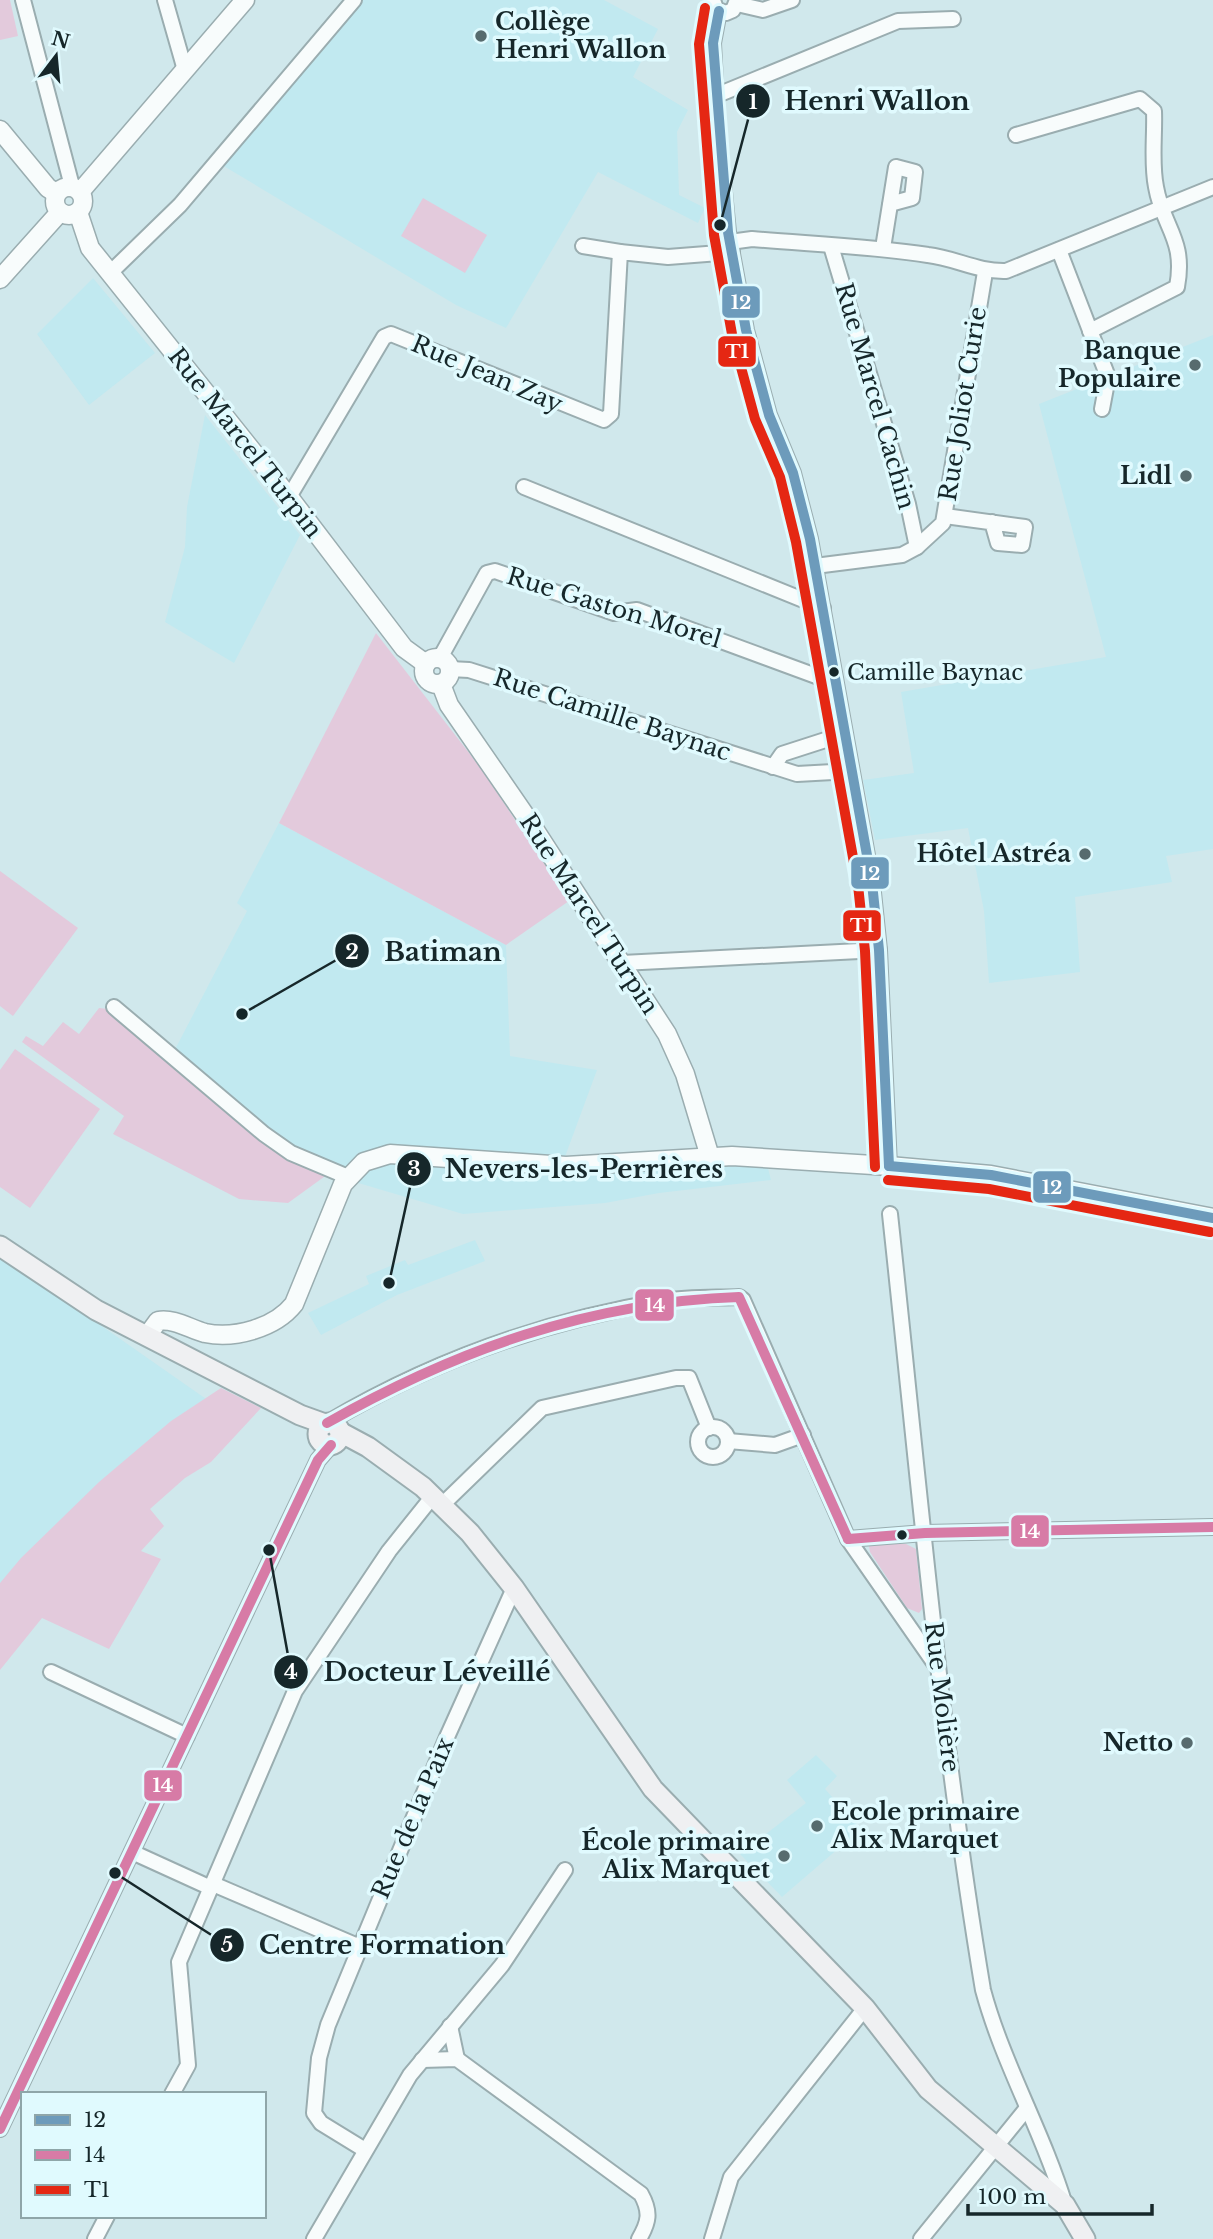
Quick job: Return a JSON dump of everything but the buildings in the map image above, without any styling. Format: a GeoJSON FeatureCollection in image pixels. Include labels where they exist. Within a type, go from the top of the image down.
{"type":"FeatureCollection","features":[{"type":"Feature","properties":{"kind":"main road"},"geometry":{"type":"LineString","coordinates":[[0,1246],[96,1310],[383,1459],[437,1500],[470,1533],[514,1588],[653,1789],[865,2008],[928,2090],[1065,2205],[1085,2239]]}},
{"type":"Feature","properties":{"kind":"street"},"geometry":{"type":"LineString","coordinates":[[23,0],[69,190]]}},
{"type":"Feature","properties":{"kind":"street"},"geometry":{"type":"LineString","coordinates":[[165,0],[185,70]]}},
{"type":"Feature","properties":{"kind":"street"},"geometry":{"type":"LineString","coordinates":[[69,190],[185,70],[245,0]]}},
{"type":"Feature","properties":{"kind":"street"},"geometry":{"type":"LineString","coordinates":[[110,273],[180,205],[354,0]]}},
{"type":"Feature","properties":{"kind":"street"},"geometry":{"type":"LineString","coordinates":[[792,0],[763,10],[737,2],[730,12],[716,6],[713,43],[715,96],[731,247],[746,330],[769,415],[793,473],[815,566],[872,883],[879,950],[889,1166]]}},
{"type":"Feature","properties":{"kind":"street"},"geometry":{"type":"LineString","coordinates":[[715,96],[898,21],[953,19]]}},
{"type":"Feature","properties":{"kind":"street"},"geometry":{"type":"LineString","coordinates":[[1016,135],[1140,99],[1154,111],[1156,187],[1177,240],[1181,268],[1177,286],[1090,331]]}},
{"type":"Feature","properties":{"kind":"street"},"geometry":{"type":"LineString","coordinates":[[0,130],[43,183],[69,190],[83,204],[69,212],[0,279]]}},
{"type":"Feature","properties":{"kind":"street"},"geometry":{"type":"LineString","coordinates":[[583,246],[620,253],[668,257],[731,247],[752,239],[883,248],[954,258],[985,272],[1006,271],[1213,187]]}},
{"type":"Feature","properties":{"kind":"street","name":"Rue Marcel Turpin"},"geometry":{"type":"LineString","coordinates":[[69,190],[54,204],[69,212],[90,248],[289,497],[404,648],[439,669],[449,705],[667,1034],[685,1074],[710,1157]]}},
{"type":"Feature","properties":{"kind":"street"},"geometry":{"type":"LineString","coordinates":[[883,248],[890,204]]}},
{"type":"Feature","properties":{"kind":"street","name":"Rue Marcel Cachin"},"geometry":{"type":"LineString","coordinates":[[831,246],[908,504],[917,547]]}},
{"type":"Feature","properties":{"kind":"street"},"geometry":{"type":"LineString","coordinates":[[1059,250],[1108,377],[1102,410]]}},
{"type":"Feature","properties":{"kind":"street","name":"Rue Jean Zay"},"geometry":{"type":"LineString","coordinates":[[289,497],[384,337],[391,334],[604,420],[611,414],[620,253]]}},
{"type":"Feature","properties":{"kind":"street","name":"Rue Joliot Curie"},"geometry":{"type":"LineString","coordinates":[[815,566],[902,555],[917,547],[943,523],[985,272]]}},
{"type":"Feature","properties":{"kind":"street"},"geometry":{"type":"LineString","coordinates":[[524,488],[823,608]]}},
{"type":"Feature","properties":{"kind":"street"},"geometry":{"type":"LineString","coordinates":[[945,516],[992,522]]}},
{"type":"Feature","properties":{"kind":"street","name":"Rue Gaston Morel"},"geometry":{"type":"LineString","coordinates":[[439,669],[487,573],[495,571],[614,613],[637,610],[816,676],[833,676]]}},
{"type":"Feature","properties":{"kind":"street","name":"Rue Camille Baynac"},"geometry":{"type":"LineString","coordinates":[[439,669],[470,670],[797,774],[851,771]]}},
{"type":"Feature","properties":{"kind":"street"},"geometry":{"type":"LineString","coordinates":[[774,767],[782,754],[844,734]]}},
{"type":"Feature","properties":{"kind":"street"},"geometry":{"type":"LineString","coordinates":[[622,963],[879,950]]}},
{"type":"Feature","properties":{"kind":"street"},"geometry":{"type":"LineString","coordinates":[[114,1006],[264,1134],[291,1153],[348,1177]]}},
{"type":"Feature","properties":{"kind":"street"},"geometry":{"type":"LineString","coordinates":[[147,1336],[158,1321],[228,1336],[246,1332],[287,1313],[294,1304],[338,1194],[348,1177],[364,1162],[390,1154],[566,1166],[710,1157],[889,1166],[991,1175],[1213,1218]]}},
{"type":"Feature","properties":{"kind":"street","name":"Rue Molière"},"geometry":{"type":"LineString","coordinates":[[890,1214],[925,1533],[936,1665],[983,1990],[993,2026],[1055,2173],[1065,2205]]}},
{"type":"Feature","properties":{"kind":"street"},"geometry":{"type":"LineString","coordinates":[[0,2129],[332,1431],[405,1379],[526,1332],[665,1301],[738,1297],[743,1300],[848,1539],[936,1665]]}},
{"type":"Feature","properties":{"kind":"street"},"geometry":{"type":"LineString","coordinates":[[173,2092],[188,2065],[179,1962],[295,1691],[388,1551],[437,1500],[542,1408],[676,1378],[689,1378],[709,1428]]}},
{"type":"Feature","properties":{"kind":"street"},"geometry":{"type":"LineString","coordinates":[[709,1428],[722,1430],[728,1441],[725,1451],[716,1456],[702,1452],[698,1438],[709,1428]]}},
{"type":"Feature","properties":{"kind":"street"},"geometry":{"type":"LineString","coordinates":[[728,1441],[775,1445],[803,1435]]}},
{"type":"Feature","properties":{"kind":"street"},"geometry":{"type":"LineString","coordinates":[[848,1539],[925,1533],[1213,1527]]}},
{"type":"Feature","properties":{"kind":"street","name":"Rue de la Paix"},"geometry":{"type":"LineString","coordinates":[[365,2150],[321,2123],[314,2113],[319,2058],[328,2025],[447,1737],[514,1588]]}},
{"type":"Feature","properties":{"kind":"street"},"geometry":{"type":"LineString","coordinates":[[904,1618],[931,1612]]}},
{"type":"Feature","properties":{"kind":"street"},"geometry":{"type":"LineString","coordinates":[[51,1672],[187,1736]]}},
{"type":"Feature","properties":{"kind":"street"},"geometry":{"type":"LineString","coordinates":[[132,1852],[360,1947]]}},
{"type":"Feature","properties":{"kind":"street"},"geometry":{"type":"LineString","coordinates":[[314,2239],[365,2150],[422,2060],[502,1965],[565,1870]]}},
{"type":"Feature","properties":{"kind":"street"},"geometry":{"type":"LineString","coordinates":[[712,2239],[731,2177],[865,2008]]}},
{"type":"Feature","properties":{"kind":"street"},"geometry":{"type":"LineString","coordinates":[[450,2026],[457,2059]]}},
{"type":"Feature","properties":{"kind":"street"},"geometry":{"type":"LineString","coordinates":[[422,2060],[457,2059],[640,2194],[649,2211],[648,2224],[639,2239]]}},
{"type":"Feature","properties":{"kind":"street"},"geometry":{"type":"LineString","coordinates":[[921,2239],[1027,2108]]}},
{"type":"Feature","properties":{"kind":"street"},"geometry":{"type":"LineString","coordinates":[[95,2239],[106,2218]]}},
{"type":"Feature","properties":{"kind":"shaded area"},"geometry":{"type":"Polygon","coordinates":[[[0,0],[10,0],[18,36],[0,40],[0,0]]]}},
{"type":"Feature","properties":{"kind":"shaded area"},"geometry":{"type":"Polygon","coordinates":[[[362,0],[604,0],[658,29],[633,77],[688,110],[677,132],[679,195],[705,208],[698,223],[598,172],[506,328],[456,305],[222,165],[297,73],[301,75],[362,0]]]}},
{"type":"Feature","properties":{"kind":"shaded area"},"geometry":{"type":"Polygon","coordinates":[[[423,198],[487,235],[465,273],[401,236],[423,198]]]}},
{"type":"Feature","properties":{"kind":"shaded area"},"geometry":{"type":"Polygon","coordinates":[[[93,278],[155,353],[89,405],[37,334],[93,278]]]}},
{"type":"Feature","properties":{"kind":"shaded area"},"geometry":{"type":"Polygon","coordinates":[[[1213,335],[1213,849],[1166,856],[1172,882],[1075,897],[1080,972],[989,983],[984,911],[968,828],[875,840],[863,780],[914,773],[901,692],[1106,657],[1039,404],[1213,335]]]}},
{"type":"Feature","properties":{"kind":"shaded area"},"geometry":{"type":"Polygon","coordinates":[[[205,415],[300,535],[234,663],[165,622],[185,547],[187,507],[205,415]]]}},
{"type":"Feature","properties":{"kind":"shaded area"},"geometry":{"type":"Polygon","coordinates":[[[376,633],[480,767],[569,901],[506,945],[279,823],[376,633]]]}},
{"type":"Feature","properties":{"kind":"shaded area"},"geometry":{"type":"Polygon","coordinates":[[[279,823],[506,945],[510,1056],[597,1070],[559,1173],[643,1170],[721,1162],[767,1164],[771,1180],[659,1193],[605,1203],[463,1214],[328,1174],[169,1061],[247,911],[237,903],[279,823]]]}},
{"type":"Feature","properties":{"kind":"shaded area"},"geometry":{"type":"Polygon","coordinates":[[[0,871],[78,928],[13,1016],[0,1006],[0,871]]]}},
{"type":"Feature","properties":{"kind":"shaded area"},"geometry":{"type":"Polygon","coordinates":[[[99,1008],[108,1009],[328,1174],[288,1203],[239,1199],[113,1134],[124,1116],[22,1042],[26,1036],[43,1046],[63,1022],[79,1034],[99,1008]]]}},
{"type":"Feature","properties":{"kind":"shaded area"},"geometry":{"type":"Polygon","coordinates":[[[15,1049],[100,1109],[30,1208],[0,1187],[0,1070],[15,1049]]]}},
{"type":"Feature","properties":{"kind":"shaded area"},"geometry":{"type":"Polygon","coordinates":[[[475,1240],[485,1261],[397,1295],[321,1335],[308,1313],[369,1284],[366,1276],[405,1260],[408,1265],[475,1240]]]}},
{"type":"Feature","properties":{"kind":"shaded area"},"geometry":{"type":"Polygon","coordinates":[[[0,1255],[219,1408],[0,1609],[0,1255]]]}},
{"type":"Feature","properties":{"kind":"shaded area"},"geometry":{"type":"Polygon","coordinates":[[[221,1388],[261,1408],[211,1462],[185,1478],[150,1509],[164,1526],[141,1551],[161,1559],[109,1649],[42,1618],[0,1670],[0,1583],[21,1558],[99,1482],[171,1421],[221,1388]]]}},
{"type":"Feature","properties":{"kind":"shaded area"},"geometry":{"type":"Polygon","coordinates":[[[906,1544],[916,1549],[922,1609],[919,1613],[907,1608],[870,1552],[869,1546],[906,1544]]]}},
{"type":"Feature","properties":{"kind":"shaded area","name":"Ecole primaire Alix Marquet"},"geometry":{"type":"Polygon","coordinates":[[[816,1755],[837,1776],[825,1789],[861,1829],[782,1897],[740,1854],[806,1803],[787,1780],[816,1755]]]}},
{"type":"Feature","properties":{"kind":"transit line","name":"T1"},"geometry":{"type":"LineString","coordinates":[[705,8],[699,44],[714,235],[732,334],[755,419],[780,477],[796,542],[858,885],[865,951],[875,1167]]}},
{"type":"Feature","properties":{"kind":"transit line","name":"12"},"geometry":{"type":"LineString","coordinates":[[719,11],[713,43],[728,232],[746,330],[769,415],[793,473],[810,539],[872,883],[879,950],[889,1166]]}},
{"type":"Feature","properties":{"kind":"transit line","name":"12"},"geometry":{"type":"LineString","coordinates":[[889,1166],[991,1175],[1213,1218]]}},
{"type":"Feature","properties":{"kind":"transit line","name":"T1"},"geometry":{"type":"LineString","coordinates":[[888,1180],[989,1189],[1210,1232]]}},
{"type":"Feature","properties":{"kind":"transit line","name":"14"},"geometry":{"type":"LineString","coordinates":[[327,1423],[425,1373],[526,1334],[630,1309],[739,1297],[848,1539]]}},
{"type":"Feature","properties":{"kind":"transit line","name":"14"},"geometry":{"type":"LineString","coordinates":[[0,2129],[318,1460],[331,1445]]}},
{"type":"Feature","properties":{"kind":"transit line","name":"14"},"geometry":{"type":"LineString","coordinates":[[848,1539],[925,1533],[1213,1527]]}},
{"type":"Feature","properties":{"kind":"place","name":"Collège Henri Wallon"},"geometry":{"type":"Point","coordinates":[481,36]}},
{"type":"Feature","properties":{"kind":"place","name":"Henri Wallon"},"geometry":{"type":"Point","coordinates":[720,225]}},
{"type":"Feature","properties":{"kind":"place","name":"Banque Populaire"},"geometry":{"type":"Point","coordinates":[1195,365]}},
{"type":"Feature","properties":{"kind":"place","name":"Lidl"},"geometry":{"type":"Point","coordinates":[1186,476]}},
{"type":"Feature","properties":{"kind":"place","name":"Camille Baynac"},"geometry":{"type":"Point","coordinates":[834,672]}},
{"type":"Feature","properties":{"kind":"place","name":"Hôtel Astréa"},"geometry":{"type":"Point","coordinates":[1085,854]}},
{"type":"Feature","properties":{"kind":"place","name":"Batiman"},"geometry":{"type":"Point","coordinates":[242,1014]}},
{"type":"Feature","properties":{"kind":"place","name":"Nevers-les-Perrières"},"geometry":{"type":"Point","coordinates":[389,1283]}},
{"type":"Feature","properties":{"kind":"place","name":"Docteur Léveillé"},"geometry":{"type":"Point","coordinates":[269,1550]}},
{"type":"Feature","properties":{"kind":"place","name":"Netto"},"geometry":{"type":"Point","coordinates":[1187,1743]}},
{"type":"Feature","properties":{"kind":"place","name":"Ecole primaire Alix Marquet"},"geometry":{"type":"Point","coordinates":[817,1826]}},
{"type":"Feature","properties":{"kind":"place","name":"École primaire Alix Marquet"},"geometry":{"type":"Point","coordinates":[784,1856]}},
{"type":"Feature","properties":{"kind":"place","name":"Centre Formation"},"geometry":{"type":"Point","coordinates":[115,1873]}}]}
